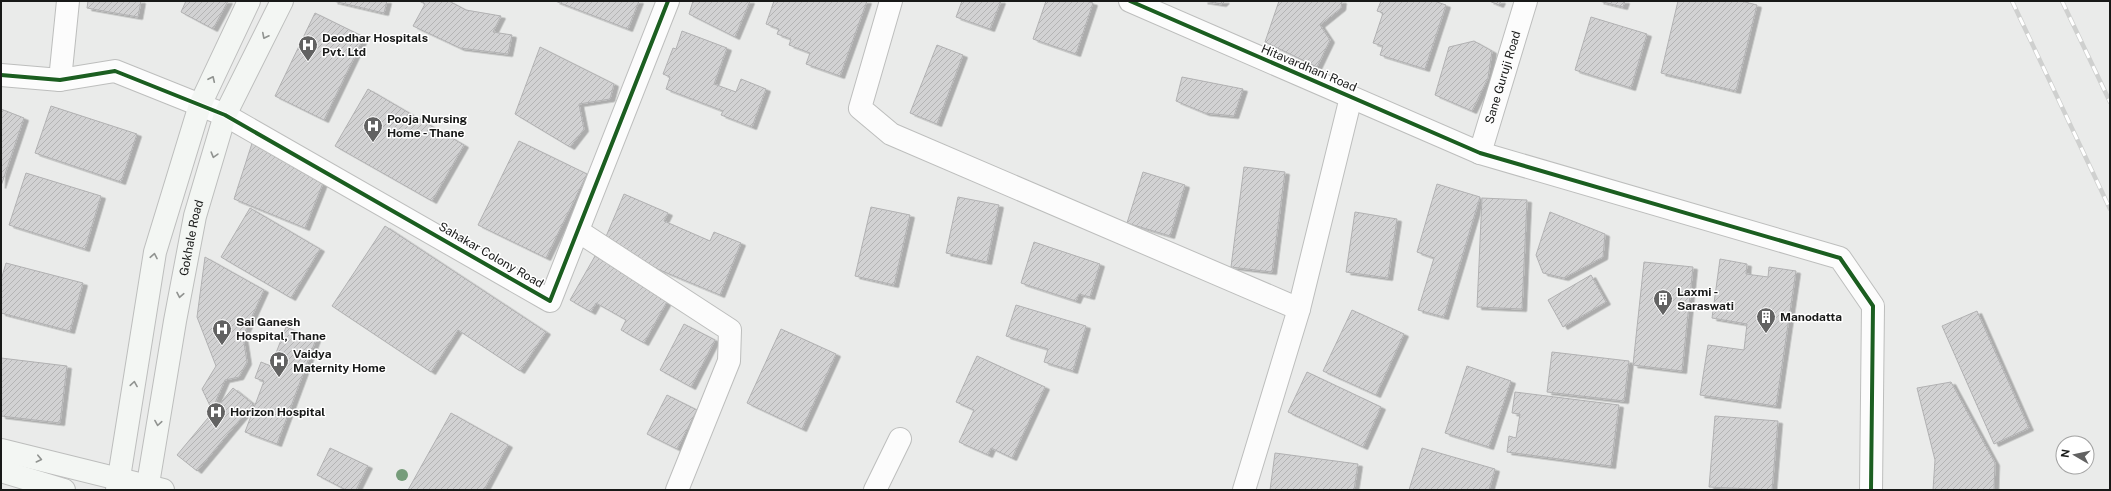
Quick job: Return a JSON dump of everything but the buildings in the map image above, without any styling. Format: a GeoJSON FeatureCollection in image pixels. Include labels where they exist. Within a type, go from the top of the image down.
{"type":"FeatureCollection","features":[{"type":"Feature","properties":{"kind":"main road"},"geometry":{"type":"LineString","coordinates":[[118,484],[155,252],[200,105],[249,1]]}},
{"type":"Feature","properties":{"kind":"main road","name":"Gokhale Road"},"geometry":{"type":"LineString","coordinates":[[153,488],[175,321],[195,216],[225,115],[282,1]]}},
{"type":"Feature","properties":{"kind":"main road"},"geometry":{"type":"LineString","coordinates":[[1,450],[118,484],[153,488]]}},
{"type":"Feature","properties":{"kind":"main road"},"geometry":{"type":"LineString","coordinates":[[1,471],[64,490]]}},
{"type":"Feature","properties":{"kind":"street"},"geometry":{"type":"LineString","coordinates":[[60,80],[68,1]]}},
{"type":"Feature","properties":{"kind":"street","name":"Sahakar Colony Road"},"geometry":{"type":"LineString","coordinates":[[225,115],[550,301],[668,1]]}},
{"type":"Feature","properties":{"kind":"street"},"geometry":{"type":"LineString","coordinates":[[891,1],[860,108],[891,134],[1299,309]]}},
{"type":"Feature","properties":{"kind":"street","name":"Hitavardhani Road"},"geometry":{"type":"LineString","coordinates":[[1130,1],[1480,153],[1840,258],[1873,306],[1871,490]]}},
{"type":"Feature","properties":{"kind":"street","name":"Sane Guruji Road"},"geometry":{"type":"LineString","coordinates":[[1480,153],[1526,1]]}},
{"type":"Feature","properties":{"kind":"street"},"geometry":{"type":"LineString","coordinates":[[1,75],[60,80],[115,71],[225,115]]}},
{"type":"Feature","properties":{"kind":"street"},"geometry":{"type":"LineString","coordinates":[[1244,490],[1299,309],[1351,97]]}},
{"type":"Feature","properties":{"kind":"street"},"geometry":{"type":"LineString","coordinates":[[578,231],[730,330],[730,361],[677,490]]}},
{"type":"Feature","properties":{"kind":"street"},"geometry":{"type":"LineString","coordinates":[[874,490],[900,439]]}},
{"type":"Feature","properties":{"kind":"railway"},"geometry":{"type":"LineString","coordinates":[[2012,1],[2110,209]]}},
{"type":"Feature","properties":{"kind":"railway"},"geometry":{"type":"LineString","coordinates":[[2062,1],[2110,102]]}},
{"type":"Feature","properties":{"kind":"cycle path"},"geometry":{"type":"LineString","coordinates":[[1,75],[60,80],[115,71],[225,115],[550,301],[668,1]]}},
{"type":"Feature","properties":{"kind":"cycle path"},"geometry":{"type":"LineString","coordinates":[[1130,1],[1480,153],[1840,258],[1873,306],[1871,490]]}},
{"type":"Feature","properties":{"kind":"place","name":"Deodhar Hospitals Pvt. Ltd"},"geometry":{"type":"Point","coordinates":[308,62]}},
{"type":"Feature","properties":{"kind":"place","name":"Pooja Nursing Home - Thane"},"geometry":{"type":"Point","coordinates":[373,143]}},
{"type":"Feature","properties":{"kind":"place","name":"Laxmi - Saraswati"},"geometry":{"type":"Point","coordinates":[1663,316]}},
{"type":"Feature","properties":{"kind":"place","name":"Manodatta"},"geometry":{"type":"Point","coordinates":[1766,334]}},
{"type":"Feature","properties":{"kind":"place","name":"Sai Ganesh Hospital, Thane"},"geometry":{"type":"Point","coordinates":[222,346]}},
{"type":"Feature","properties":{"kind":"place","name":"Vaidya Maternity Home"},"geometry":{"type":"Point","coordinates":[279,378]}},
{"type":"Feature","properties":{"kind":"place","name":"Horizon Hospital"},"geometry":{"type":"Point","coordinates":[216,429]}}]}
